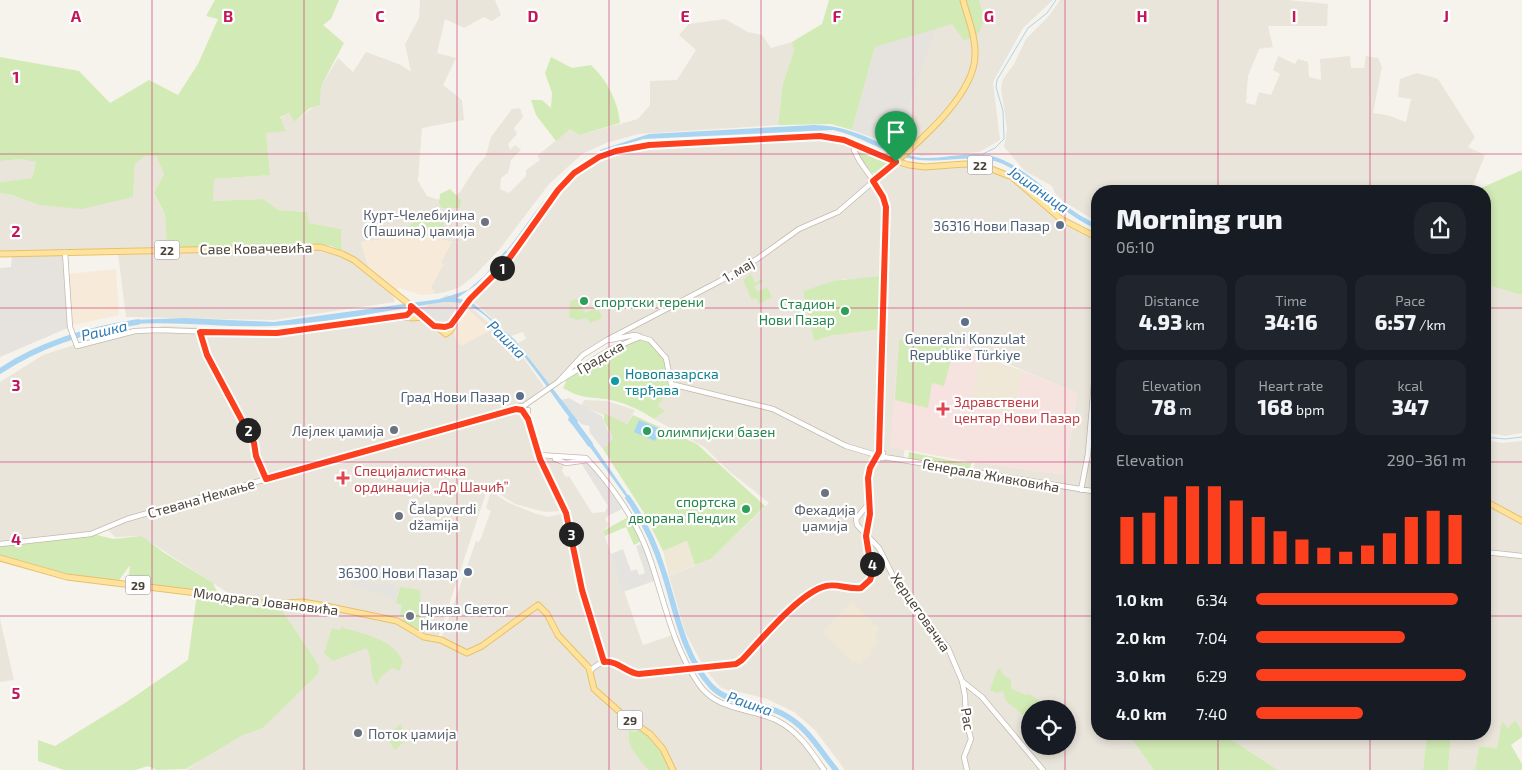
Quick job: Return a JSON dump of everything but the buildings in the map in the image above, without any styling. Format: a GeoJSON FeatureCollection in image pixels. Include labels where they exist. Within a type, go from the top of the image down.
{"type":"FeatureCollection","features":[{"type":"Feature","properties":{"kind":"main road"},"geometry":{"type":"LineString","coordinates":[[898,160],[942,119],[972,72],[975,59],[974,38],[963,0]]}},
{"type":"Feature","properties":{"kind":"main road","name":"22"},"geometry":{"type":"LineString","coordinates":[[412,312],[423,317],[446,334],[450,331],[453,323],[470,299],[506,263],[558,190],[574,173],[599,157],[616,151],[649,145],[715,140],[820,136],[852,143],[920,167],[964,164],[991,168],[1020,183],[1061,219],[1091,234]]}},
{"type":"Feature","properties":{"kind":"main road","name":"Саве Ковачевића"},"geometry":{"type":"LineString","coordinates":[[0,254],[316,247],[349,258],[401,298],[412,312]]}},
{"type":"Feature","properties":{"kind":"main road"},"geometry":{"type":"LineString","coordinates":[[434,326],[445,327],[453,323]]}},
{"type":"Feature","properties":{"kind":"main road"},"geometry":{"type":"LineString","coordinates":[[1491,504],[1522,521]]}},
{"type":"Feature","properties":{"kind":"main road","name":"Миодрага Јовановића"},"geometry":{"type":"LineString","coordinates":[[0,558],[67,577],[269,604],[298,602],[321,605],[397,622],[424,637],[439,640],[464,653],[470,653],[482,646],[536,605],[543,609],[558,635],[590,671]]}},
{"type":"Feature","properties":{"kind":"main road","name":"29"},"geometry":{"type":"LineString","coordinates":[[590,671],[590,682],[595,690],[621,713],[650,734],[662,749],[673,770]]}},
{"type":"Feature","properties":{"kind":"street"},"geometry":{"type":"LineString","coordinates":[[590,671],[604,662],[613,662],[630,674],[639,674],[704,666],[725,667],[741,662],[803,598],[824,586],[859,588],[872,576],[872,562],[866,536],[870,514],[869,475],[877,455],[886,207],[883,197],[855,154],[852,143]]}},
{"type":"Feature","properties":{"kind":"street","name":"1. мај"},"geometry":{"type":"LineString","coordinates":[[525,409],[559,381],[578,359],[607,340],[720,281],[757,259],[778,242],[799,229],[836,213],[898,160]]}},
{"type":"Feature","properties":{"kind":"street"},"geometry":{"type":"LineString","coordinates":[[65,252],[71,332],[77,346],[135,332],[159,330],[273,334],[412,312]]}},
{"type":"Feature","properties":{"kind":"street"},"geometry":{"type":"LineString","coordinates":[[200,332],[207,355],[254,443],[256,456],[266,479]]}},
{"type":"Feature","properties":{"kind":"street","name":"Градска"},"geometry":{"type":"LineString","coordinates":[[559,381],[627,338],[640,337],[650,340],[666,358],[671,384],[773,409],[846,446],[877,455]]}},
{"type":"Feature","properties":{"kind":"street"},"geometry":{"type":"LineString","coordinates":[[607,340],[627,338]]}},
{"type":"Feature","properties":{"kind":"street","name":"Стевана Немање"},"geometry":{"type":"LineString","coordinates":[[0,544],[91,534],[127,519],[516,409],[525,409]]}},
{"type":"Feature","properties":{"kind":"street"},"geometry":{"type":"LineString","coordinates":[[525,409],[539,455],[566,513],[580,583],[604,662]]}},
{"type":"Feature","properties":{"kind":"street"},"geometry":{"type":"LineString","coordinates":[[1081,490],[1088,454],[1091,419]]}},
{"type":"Feature","properties":{"kind":"street","name":"Генерала Живковића"},"geometry":{"type":"LineString","coordinates":[[877,455],[883,453],[884,457],[1091,491]]}},
{"type":"Feature","properties":{"kind":"street"},"geometry":{"type":"LineString","coordinates":[[539,455],[552,457],[577,456],[588,460],[625,508],[638,529],[649,555],[673,633],[701,688],[715,701],[729,707],[766,716],[791,729],[805,744],[824,770]]}},
{"type":"Feature","properties":{"kind":"street","name":"Херцеговачка"},"geometry":{"type":"LineString","coordinates":[[869,503],[856,523],[879,548],[895,580],[946,643],[962,681],[965,696]]}},
{"type":"Feature","properties":{"kind":"street"},"geometry":{"type":"LineString","coordinates":[[1491,553],[1522,556]]}},
{"type":"Feature","properties":{"kind":"street"},"geometry":{"type":"LineString","coordinates":[[962,681],[975,690],[1027,748],[1043,770]]}},
{"type":"Feature","properties":{"kind":"street","name":"Рас"},"geometry":{"type":"LineString","coordinates":[[965,696],[966,720],[971,738],[964,757],[967,767]]}},
{"type":"Feature","properties":{"kind":"shaded area"},"geometry":{"type":"Polygon","coordinates":[[[420,0],[495,0],[501,15],[492,21],[484,17],[464,28],[445,19],[437,53],[456,58],[443,85],[462,100],[464,120],[422,128],[418,181],[427,196],[446,202],[460,192],[476,167],[486,156],[491,137],[512,109],[520,108],[523,117],[514,128],[517,134],[508,144],[510,150],[515,145],[521,150],[511,160],[508,173],[501,178],[500,189],[509,193],[526,176],[526,170],[540,160],[537,156],[570,129],[580,135],[638,119],[650,105],[650,81],[677,80],[696,50],[679,35],[689,24],[725,19],[748,32],[762,35],[771,48],[792,42],[794,51],[783,83],[778,125],[638,134],[606,143],[582,154],[549,184],[499,250],[475,275],[460,287],[446,292],[435,294],[431,287],[443,265],[441,261],[452,242],[389,227],[379,240],[361,242],[368,266],[392,293],[395,302],[274,320],[126,317],[118,254],[300,244],[323,245],[342,251],[341,229],[308,223],[307,212],[279,210],[263,199],[213,201],[213,179],[270,175],[266,133],[286,130],[280,118],[289,113],[294,122],[320,102],[321,86],[338,58],[353,72],[366,52],[401,65],[411,72],[405,44],[419,18],[420,0]]]}},
{"type":"Feature","properties":{"kind":"shaded area"},"geometry":{"type":"Polygon","coordinates":[[[963,0],[1053,0],[1023,28],[993,82],[1000,140],[979,152],[921,156],[908,151],[910,148],[907,142],[910,104],[937,27],[952,24],[963,40],[963,0]]]}},
{"type":"Feature","properties":{"kind":"shaded area"},"geometry":{"type":"Polygon","coordinates":[[[1060,0],[1288,0],[1328,4],[1327,26],[1268,26],[1273,47],[1259,49],[1248,76],[1246,103],[1255,105],[1259,92],[1271,95],[1280,74],[1273,70],[1278,56],[1295,64],[1298,59],[1308,62],[1309,77],[1321,80],[1320,59],[1350,56],[1351,68],[1364,68],[1366,56],[1378,58],[1382,67],[1373,113],[1387,115],[1406,122],[1411,99],[1398,97],[1400,79],[1417,73],[1438,79],[1475,137],[1468,147],[1485,155],[1473,185],[1091,185],[1091,218],[1063,201],[1055,193],[1052,186],[1025,171],[1004,147],[1007,129],[1001,88],[1003,79],[1014,64],[1026,39],[1049,16],[1060,0]]]}},
{"type":"Feature","properties":{"kind":"shaded area"},"geometry":{"type":"Polygon","coordinates":[[[937,27],[910,104],[907,142],[910,148],[908,151],[852,130],[875,47],[937,27]]]}},
{"type":"Feature","properties":{"kind":"shaded area"},"geometry":{"type":"Polygon","coordinates":[[[811,138],[830,139],[851,145],[873,181],[891,166],[898,165],[926,169],[964,166],[987,169],[1015,183],[1060,221],[1091,238],[1091,740],[1132,740],[1154,770],[845,770],[815,730],[794,712],[767,699],[740,692],[738,695],[720,687],[705,669],[685,632],[669,576],[711,559],[769,503],[729,471],[704,447],[654,419],[665,411],[658,406],[663,397],[660,395],[666,386],[634,335],[611,340],[589,351],[551,387],[518,343],[526,339],[523,332],[511,336],[473,301],[507,266],[561,189],[580,171],[598,160],[638,147],[811,138]],[[846,279],[803,291],[814,340],[829,336],[882,329],[846,279]],[[946,339],[899,340],[891,447],[905,449],[903,459],[973,471],[975,462],[1065,475],[1077,393],[991,357],[955,345],[946,339]]]}},
{"type":"Feature","properties":{"kind":"shaded area"},"geometry":{"type":"Polygon","coordinates":[[[145,156],[156,156],[164,174],[154,194],[165,214],[167,249],[0,252],[0,193],[12,195],[39,205],[133,197],[135,164],[145,156]]]}},
{"type":"Feature","properties":{"kind":"shaded area"},"geometry":{"type":"Polygon","coordinates":[[[22,159],[36,161],[32,178],[0,182],[0,161],[22,159]]]}},
{"type":"Feature","properties":{"kind":"shaded area"},"geometry":{"type":"Polygon","coordinates":[[[389,227],[452,242],[441,261],[443,265],[431,287],[435,294],[420,295],[400,288],[393,292],[366,270],[368,266],[361,242],[379,240],[379,229],[389,227]]]}},
{"type":"Feature","properties":{"kind":"shaded area"},"geometry":{"type":"Polygon","coordinates":[[[65,254],[70,327],[0,357],[0,268],[11,267],[12,256],[65,254]]]}},
{"type":"Feature","properties":{"kind":"shaded area"},"geometry":{"type":"Polygon","coordinates":[[[116,269],[119,315],[69,326],[68,274],[116,269]]]}},
{"type":"Feature","properties":{"kind":"shaded area"},"geometry":{"type":"Polygon","coordinates":[[[1491,284],[1522,295],[1522,433],[1505,436],[1491,433],[1491,284]]]}},
{"type":"Feature","properties":{"kind":"shaded area"},"geometry":{"type":"Polygon","coordinates":[[[447,295],[471,307],[518,350],[544,387],[529,399],[527,419],[538,458],[563,511],[545,512],[515,504],[488,487],[438,638],[417,633],[426,638],[441,640],[476,541],[479,542],[481,538],[491,511],[486,508],[491,491],[507,502],[534,513],[548,517],[565,513],[542,465],[544,459],[551,459],[564,465],[562,471],[566,477],[569,476],[592,513],[605,512],[608,516],[605,519],[609,525],[603,531],[643,645],[673,635],[694,678],[707,695],[720,704],[761,714],[787,726],[802,740],[824,770],[673,770],[660,746],[640,727],[635,732],[629,730],[628,735],[636,756],[650,770],[186,770],[233,739],[263,728],[318,674],[319,666],[278,604],[302,602],[290,600],[277,602],[231,595],[141,536],[115,537],[104,526],[80,534],[0,543],[0,382],[43,355],[111,333],[164,326],[273,331],[420,309],[447,295]]]}},
{"type":"Feature","properties":{"kind":"shaded area"},"geometry":{"type":"Polygon","coordinates":[[[447,304],[461,306],[447,324],[430,317],[420,307],[447,304]]]}},
{"type":"Feature","properties":{"kind":"shaded area"},"geometry":{"type":"Polygon","coordinates":[[[468,309],[491,330],[461,346],[456,340],[454,333],[457,323],[468,309]]]}},
{"type":"Feature","properties":{"kind":"shaded area","name":"Здравствени центар Нови Пазар"},"geometry":{"type":"Polygon","coordinates":[[[946,336],[950,343],[981,356],[971,405],[1013,413],[1023,371],[1077,393],[1065,475],[966,461],[890,447],[899,340],[946,336]]]}},
{"type":"Feature","properties":{"kind":"shaded area"},"geometry":{"type":"Polygon","coordinates":[[[981,356],[1023,371],[1014,414],[971,404],[981,356]]]}},
{"type":"Feature","properties":{"kind":"shaded area"},"geometry":{"type":"Polygon","coordinates":[[[569,398],[602,416],[613,438],[603,449],[590,433],[589,426],[581,424],[561,400],[569,398]]]}},
{"type":"Feature","properties":{"kind":"shaded area"},"geometry":{"type":"Polygon","coordinates":[[[584,400],[607,401],[635,410],[627,424],[581,406],[584,400]]]}},
{"type":"Feature","properties":{"kind":"shaded area"},"geometry":{"type":"Polygon","coordinates":[[[1491,441],[1502,443],[1522,441],[1522,518],[1491,501],[1491,441]]]}},
{"type":"Feature","properties":{"kind":"shaded area"},"geometry":{"type":"Polygon","coordinates":[[[585,461],[595,469],[622,509],[608,516],[605,512],[608,506],[581,463],[585,461]]]}},
{"type":"Feature","properties":{"kind":"shaded area"},"geometry":{"type":"Polygon","coordinates":[[[1491,506],[1522,524],[1522,731],[1515,720],[1508,728],[1502,722],[1497,748],[1479,746],[1475,770],[1448,770],[1450,740],[1491,740],[1491,506]]]}},
{"type":"Feature","properties":{"kind":"shaded area"},"geometry":{"type":"Polygon","coordinates":[[[687,541],[695,565],[669,576],[663,551],[687,541]]]}},
{"type":"Feature","properties":{"kind":"shaded area"},"geometry":{"type":"Polygon","coordinates":[[[644,543],[657,580],[623,592],[611,554],[623,549],[631,571],[637,569],[639,575],[645,573],[636,546],[644,543]]]}},
{"type":"Feature","properties":{"kind":"shaded area"},"geometry":{"type":"Polygon","coordinates":[[[356,576],[382,586],[384,582],[399,588],[395,600],[353,584],[356,576]]]}},
{"type":"Feature","properties":{"kind":"shaded area"},"geometry":{"type":"Polygon","coordinates":[[[851,602],[880,629],[875,636],[878,644],[871,650],[872,653],[859,665],[855,661],[853,663],[823,632],[851,602]]]}},
{"type":"Feature","properties":{"kind":"shaded area"},"geometry":{"type":"Polygon","coordinates":[[[0,619],[14,680],[0,682],[0,619]]]}},
{"type":"Feature","properties":{"kind":"shaded area"},"geometry":{"type":"Polygon","coordinates":[[[1232,740],[1426,740],[1423,770],[1278,770],[1232,740]]]}},
{"type":"Feature","properties":{"kind":"green space"},"geometry":{"type":"Polygon","coordinates":[[[215,0],[339,0],[331,19],[323,25],[344,43],[321,86],[320,105],[310,108],[294,122],[289,113],[280,117],[286,131],[266,133],[270,175],[214,179],[213,201],[263,199],[279,210],[307,212],[309,223],[341,229],[342,251],[331,246],[309,243],[167,249],[165,214],[154,193],[164,174],[156,156],[145,156],[135,164],[133,197],[82,209],[39,205],[12,195],[0,193],[0,182],[32,178],[36,162],[22,159],[0,161],[0,57],[79,71],[110,103],[149,80],[178,95],[198,64],[218,19],[206,16],[215,0]]]}},
{"type":"Feature","properties":{"kind":"green space"},"geometry":{"type":"Polygon","coordinates":[[[829,0],[979,0],[984,19],[979,33],[973,35],[974,38],[963,40],[952,24],[875,47],[852,130],[831,124],[778,125],[783,83],[794,51],[792,42],[822,24],[829,0]]]}},
{"type":"Feature","properties":{"kind":"green space"},"geometry":{"type":"Polygon","coordinates":[[[551,57],[572,68],[591,65],[611,91],[620,123],[580,135],[570,129],[556,141],[536,115],[531,100],[542,100],[551,108],[552,93],[545,73],[551,57]]]}},
{"type":"Feature","properties":{"kind":"green space"},"geometry":{"type":"Polygon","coordinates":[[[860,149],[888,162],[888,165],[878,174],[872,173],[859,156],[857,150],[860,149]]]}},
{"type":"Feature","properties":{"kind":"green space"},"geometry":{"type":"Polygon","coordinates":[[[1522,170],[1522,295],[1491,286],[1491,185],[1488,185],[1522,170]]]}},
{"type":"Feature","properties":{"kind":"green space"},"geometry":{"type":"Polygon","coordinates":[[[450,189],[461,200],[460,208],[442,208],[439,204],[440,194],[450,189]]]}},
{"type":"Feature","properties":{"kind":"green space"},"geometry":{"type":"Polygon","coordinates":[[[422,213],[429,220],[433,221],[436,221],[438,214],[442,217],[444,226],[440,237],[429,233],[426,226],[422,232],[410,230],[409,227],[413,222],[407,218],[416,217],[422,213]]]}},
{"type":"Feature","properties":{"kind":"green space"},"geometry":{"type":"Polygon","coordinates":[[[751,274],[755,283],[762,279],[763,282],[754,286],[757,292],[767,287],[772,297],[759,304],[756,298],[752,300],[743,280],[751,274]]]}},
{"type":"Feature","properties":{"kind":"green space","name":"Стадион Нови Пазар"},"geometry":{"type":"Polygon","coordinates":[[[883,276],[882,329],[829,336],[814,341],[803,291],[834,281],[883,276]]]}},
{"type":"Feature","properties":{"kind":"green space"},"geometry":{"type":"Polygon","coordinates":[[[577,299],[585,313],[594,309],[596,311],[599,310],[602,318],[590,323],[587,318],[577,320],[569,317],[570,301],[577,299]]]}},
{"type":"Feature","properties":{"kind":"green space"},"geometry":{"type":"Polygon","coordinates":[[[946,336],[948,341],[955,345],[944,386],[932,383],[928,408],[895,400],[899,340],[946,336]]]}},
{"type":"Feature","properties":{"kind":"green space"},"geometry":{"type":"Polygon","coordinates":[[[646,338],[666,358],[671,384],[666,386],[660,395],[664,397],[658,406],[665,411],[654,419],[624,404],[579,395],[563,388],[566,382],[564,378],[629,340],[646,338]]]}},
{"type":"Feature","properties":{"kind":"green space"},"geometry":{"type":"Polygon","coordinates":[[[604,413],[627,424],[633,415],[697,444],[765,506],[711,559],[695,565],[687,541],[663,551],[644,513],[603,449],[613,438],[604,421],[604,413]]]}},
{"type":"Feature","properties":{"kind":"green space"},"geometry":{"type":"Polygon","coordinates":[[[909,452],[964,463],[972,462],[969,471],[908,461],[909,452]]]}},
{"type":"Feature","properties":{"kind":"green space"},"geometry":{"type":"Polygon","coordinates":[[[630,516],[643,540],[634,545],[626,527],[605,536],[603,531],[630,516]]]}},
{"type":"Feature","properties":{"kind":"green space"},"geometry":{"type":"Polygon","coordinates":[[[93,534],[113,539],[142,536],[163,552],[213,583],[219,596],[278,604],[319,666],[318,674],[263,728],[241,736],[186,769],[157,770],[148,766],[135,770],[64,770],[38,761],[38,740],[55,746],[125,703],[188,660],[197,593],[128,584],[130,565],[117,583],[67,577],[0,558],[0,544],[93,534]]]}},
{"type":"Feature","properties":{"kind":"green space"},"geometry":{"type":"Polygon","coordinates":[[[400,587],[420,590],[421,609],[429,609],[419,635],[401,622],[404,617],[400,615],[402,605],[396,603],[400,587]]]}},
{"type":"Feature","properties":{"kind":"green space"},"geometry":{"type":"Polygon","coordinates":[[[341,627],[377,638],[393,648],[403,662],[399,671],[392,668],[381,677],[377,685],[374,681],[370,656],[366,648],[333,661],[324,653],[332,628],[340,630],[341,627]]]}},
{"type":"Feature","properties":{"kind":"green space"},"geometry":{"type":"Polygon","coordinates":[[[1000,668],[1002,674],[1011,680],[1011,689],[1026,695],[1029,694],[1038,700],[1021,700],[1021,713],[1006,701],[1003,691],[996,693],[990,690],[997,670],[1000,668]]]}},
{"type":"Feature","properties":{"kind":"green space"},"geometry":{"type":"Polygon","coordinates":[[[1515,720],[1522,731],[1522,737],[1511,745],[1522,764],[1522,770],[1475,770],[1479,746],[1497,748],[1502,721],[1508,728],[1515,720]]]}},
{"type":"Feature","properties":{"kind":"green space"},"geometry":{"type":"Polygon","coordinates":[[[401,724],[405,741],[395,750],[385,736],[401,724]]]}},
{"type":"Feature","properties":{"kind":"green space"},"geometry":{"type":"Polygon","coordinates":[[[640,727],[655,739],[673,770],[649,770],[638,757],[631,747],[628,736],[629,730],[635,732],[640,727]]]}},
{"type":"Feature","properties":{"kind":"green space"},"geometry":{"type":"Polygon","coordinates":[[[1132,740],[1232,740],[1278,770],[1154,770],[1132,740]]]}},
{"type":"Feature","properties":{"kind":"green space"},"geometry":{"type":"Polygon","coordinates":[[[1426,740],[1450,740],[1448,770],[1423,770],[1426,740]]]}},
{"type":"Feature","properties":{"kind":"water"},"geometry":{"type":"Polygon","coordinates":[[[824,125],[852,131],[900,152],[923,158],[974,154],[993,157],[1016,167],[1072,210],[1091,221],[1091,226],[1072,215],[1027,179],[1003,164],[991,160],[968,158],[920,160],[908,158],[843,132],[833,130],[643,139],[601,152],[600,150],[649,134],[824,125]]]}},
{"type":"Feature","properties":{"kind":"water"},"geometry":{"type":"Polygon","coordinates":[[[506,250],[507,252],[476,285],[457,298],[473,303],[515,340],[578,421],[575,427],[568,420],[569,417],[536,372],[510,340],[483,314],[464,304],[444,302],[337,319],[273,326],[132,324],[131,320],[186,318],[274,322],[440,299],[468,290],[484,276],[506,250]]]}},
{"type":"Feature","properties":{"kind":"water","name":"олимпијски базен"},"geometry":{"type":"Polygon","coordinates":[[[639,420],[660,429],[655,441],[634,432],[639,420]]]}},
{"type":"Feature","properties":{"kind":"water"},"geometry":{"type":"Polygon","coordinates":[[[587,436],[634,504],[632,505],[584,439],[587,436]]]}},
{"type":"Feature","properties":{"kind":"waterway"},"geometry":{"type":"LineString","coordinates":[[983,154],[995,148],[1004,139],[1003,111],[996,87],[997,80],[1028,28],[1047,13],[1056,0]]}},
{"type":"Feature","properties":{"kind":"waterway","name":"Јошаница"},"geometry":{"type":"LineString","coordinates":[[506,252],[559,183],[586,161],[602,151]]}},
{"type":"Feature","properties":{"kind":"waterway","name":"Рашка"},"geometry":{"type":"LineString","coordinates":[[0,371],[49,345],[84,333],[138,322]]}},
{"type":"Feature","properties":{"kind":"waterway","name":"Рашка"},"geometry":{"type":"LineString","coordinates":[[573,421],[590,444]]}},
{"type":"Feature","properties":{"kind":"waterway","name":"Јошаница"},"geometry":{"type":"LineString","coordinates":[[1491,438],[1505,439],[1522,437]]}},
{"type":"Feature","properties":{"kind":"waterway","name":"Рашка"},"geometry":{"type":"LineString","coordinates":[[628,498],[653,542],[686,646],[701,673],[711,686],[726,697],[772,709],[790,718],[812,738],[836,770]]}},
{"type":"Feature","properties":{"kind":"place","name":"Курт-Челебијина (Пашина) џамија"},"geometry":{"type":"Point","coordinates":[485,222]}},
{"type":"Feature","properties":{"kind":"place","name":"36316 Нови Пазар"},"geometry":{"type":"Point","coordinates":[1060,225]}},
{"type":"Feature","properties":{"kind":"place","name":"спортски терени"},"geometry":{"type":"Point","coordinates":[584,301]}},
{"type":"Feature","properties":{"kind":"place","name":"Стадион Нови Пазар"},"geometry":{"type":"Point","coordinates":[845,311]}},
{"type":"Feature","properties":{"kind":"place","name":"Generalni Konzulat Republike Türkiye"},"geometry":{"type":"Point","coordinates":[965,322]}},
{"type":"Feature","properties":{"kind":"place","name":"Новопазарска тврђава"},"geometry":{"type":"Point","coordinates":[615,381]}},
{"type":"Feature","properties":{"kind":"place","name":"Град Нови Пазар"},"geometry":{"type":"Point","coordinates":[520,396]}},
{"type":"Feature","properties":{"kind":"place","name":"Здравствени центар Нови Пазар"},"geometry":{"type":"Point","coordinates":[943,409]}},
{"type":"Feature","properties":{"kind":"place","name":"Лејлек џамија"},"geometry":{"type":"Point","coordinates":[394,430]}},
{"type":"Feature","properties":{"kind":"place","name":"олимпијски базен"},"geometry":{"type":"Point","coordinates":[647,431]}},
{"type":"Feature","properties":{"kind":"place","name":"Специјалистичка ординација „Др Шачић”"},"geometry":{"type":"Point","coordinates":[343,478]}},
{"type":"Feature","properties":{"kind":"place","name":"Фехадија џамија"},"geometry":{"type":"Point","coordinates":[825,493]}},
{"type":"Feature","properties":{"kind":"place","name":"спортска дворана Пендик"},"geometry":{"type":"Point","coordinates":[746,509]}},
{"type":"Feature","properties":{"kind":"place","name":"Čalapverdi džamija"},"geometry":{"type":"Point","coordinates":[399,516]}},
{"type":"Feature","properties":{"kind":"place","name":"36300 Нови Пазар"},"geometry":{"type":"Point","coordinates":[468,572]}},
{"type":"Feature","properties":{"kind":"place","name":"Црква Светог Николе"},"geometry":{"type":"Point","coordinates":[410,616]}},
{"type":"Feature","properties":{"kind":"place","name":"Поток џамија"},"geometry":{"type":"Point","coordinates":[358,733]}},
{"type":"Feature","properties":{"kind":"route"},"geometry":{"type":"LineString","coordinates":[[820,136],[844,140],[896,162],[873,181],[882,194],[886,207],[879,452],[877,452],[877,458],[870,468],[870,514],[866,530],[872,576],[869,581],[859,588],[826,586],[806,596],[736,664],[722,667],[716,665],[645,674],[630,674],[616,663],[604,662],[582,590],[566,513],[540,459],[528,419],[522,410],[516,409],[266,479],[256,456],[254,443],[207,355],[202,340],[200,332],[268,334],[296,332],[363,322],[383,317],[407,315],[411,311],[411,306],[434,326],[449,326],[470,299],[506,263],[563,184],[588,163],[616,151],[649,145],[701,140],[820,136]]}}]}
